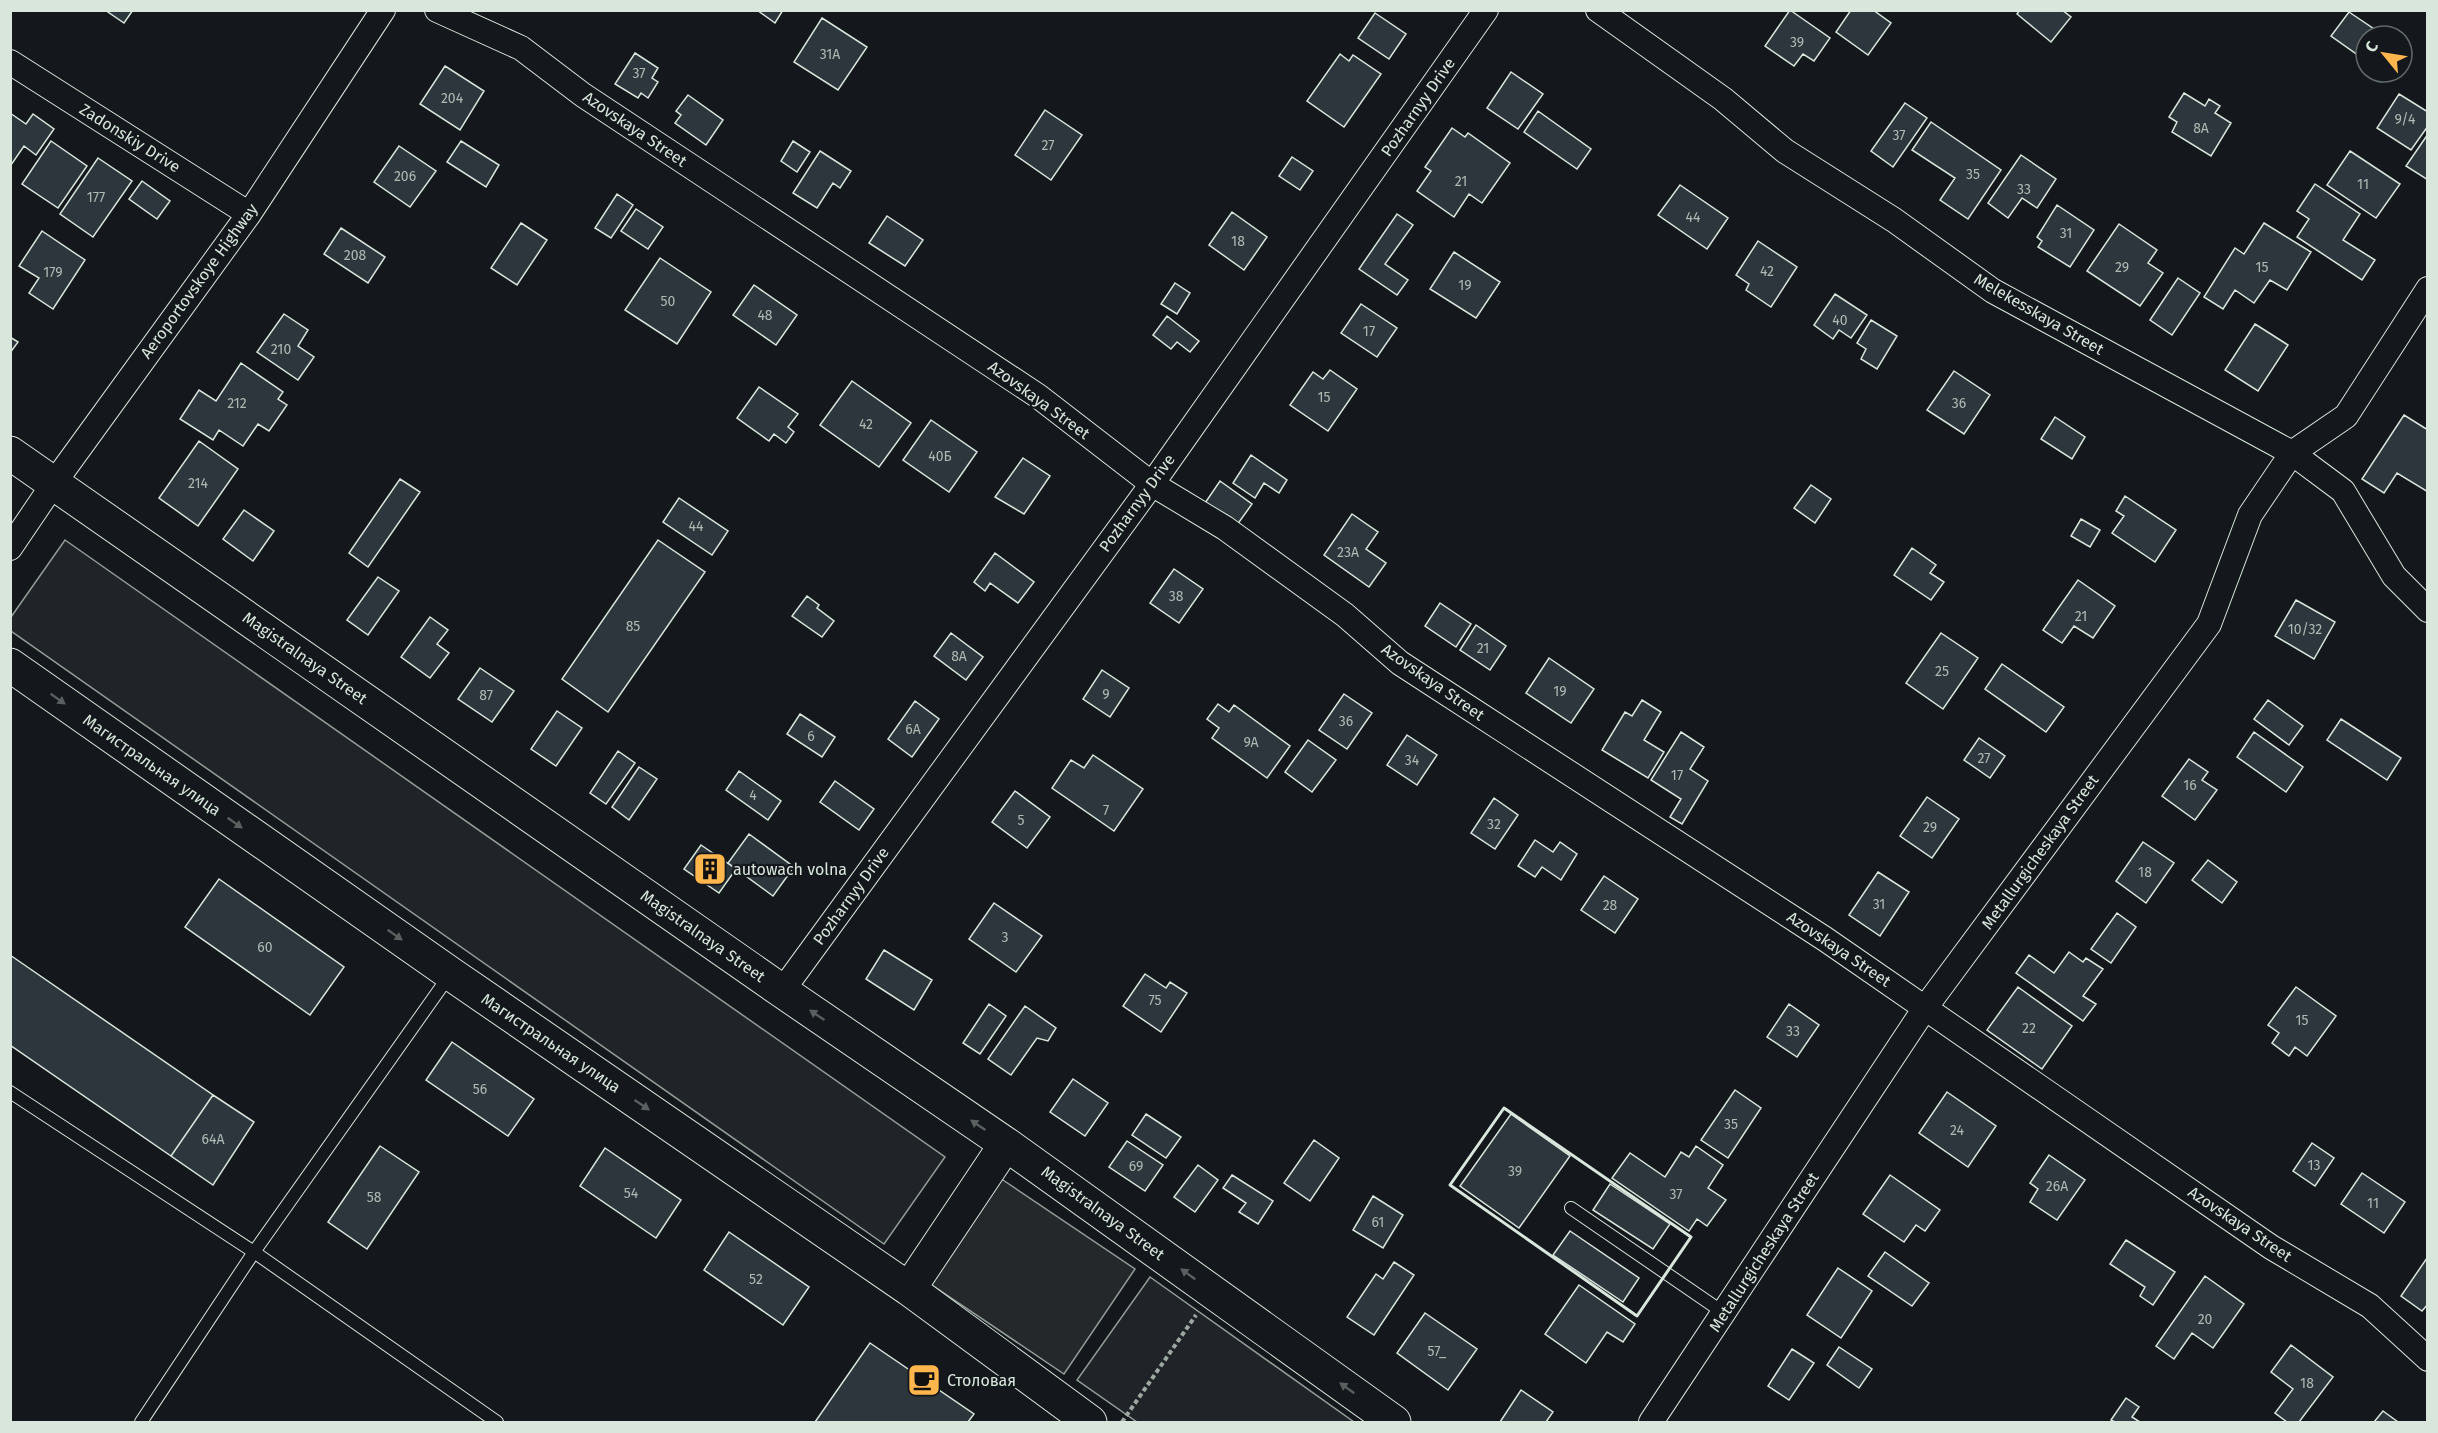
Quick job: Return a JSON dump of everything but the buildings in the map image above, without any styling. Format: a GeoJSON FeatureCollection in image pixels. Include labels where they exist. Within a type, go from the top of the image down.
{"type":"FeatureCollection","features":[{"type":"Feature","properties":{"kind":"main road","name":"Magistralnaya Street"},"geometry":{"type":"LineString","coordinates":[[10,453],[782,991],[1006,1144],[1394,1422]]}},
{"type":"Feature","properties":{"kind":"main road","name":"Магистральная улица"},"geometry":{"type":"LineString","coordinates":[[10,665],[451,974],[909,1289],[1090,1422]]}},
{"type":"Feature","properties":{"kind":"main road"},"geometry":{"type":"LineString","coordinates":[[909,1289],[1006,1144]]}},
{"type":"Feature","properties":{"kind":"street","name":"Aeroportovskoye Highway"},"geometry":{"type":"LineString","coordinates":[[10,548],[54,483],[249,214],[383,10]]}},
{"type":"Feature","properties":{"kind":"street","name":"Azovskaya Street"},"geometry":{"type":"LineString","coordinates":[[437,10],[521,48],[583,95],[1038,396],[1152,484],[1225,528],[1345,615],[1400,663],[1825,939],[2271,1247],[2370,1306],[2427,1359]]}},
{"type":"Feature","properties":{"kind":"street","name":"Pozharnyy Drive"},"geometry":{"type":"LineString","coordinates":[[782,991],[1152,484],[1486,10]]}},
{"type":"Feature","properties":{"kind":"street","name":"Melekesskaya Street"},"geometry":{"type":"LineString","coordinates":[[1598,10],[1723,99],[1785,151],[1894,220],[1993,291],[2292,453],[2343,491],[2394,576],[2427,610]]}},
{"type":"Feature","properties":{"kind":"street","name":"Zadonskiy Drive"},"geometry":{"type":"LineString","coordinates":[[10,62],[249,214]]}},
{"type":"Feature","properties":{"kind":"street","name":"Metallurgicheskaya Street"},"geometry":{"type":"LineString","coordinates":[[1651,1422],[1925,1008],[2209,624],[2250,515],[2292,453],[2346,416],[2427,290]]}},
{"type":"Feature","properties":{"kind":"lane"},"geometry":{"type":"LineString","coordinates":[[141,1422],[254,1252],[451,974]]}},
{"type":"Feature","properties":{"kind":"lane"},"geometry":{"type":"LineString","coordinates":[[10,1092],[254,1252],[497,1422]]}},
{"type":"Feature","properties":{"kind":"lane"},"geometry":{"type":"LineString","coordinates":[[1571,1208],[1724,1313]]}},
{"type":"Feature","properties":{"kind":"path"},"geometry":{"type":"LineString","coordinates":[[1122,1422],[1212,1291]]}},
{"type":"Feature","properties":{"kind":"shaded area"},"geometry":{"type":"Polygon","coordinates":[[[65,540],[945,1157],[884,1244],[11,631],[11,617],[65,540]]]}},
{"type":"Feature","properties":{"kind":"shaded area"},"geometry":{"type":"Polygon","coordinates":[[[997,1176],[1135,1269],[1064,1374],[926,1281],[997,1176]]]}},
{"type":"Feature","properties":{"kind":"shaded area"},"geometry":{"type":"Polygon","coordinates":[[[1150,1277],[1354,1422],[1137,1422],[1077,1380],[1150,1277]]]}},
{"type":"Feature","properties":{"kind":"wall"},"geometry":{"type":"LineString","coordinates":[[1504,1108],[1691,1237],[1637,1316],[1450,1185],[1504,1108]]}},
{"type":"Feature","properties":{"kind":"place","name":"autowach volna"},"geometry":{"type":"Point","coordinates":[710,869]}},
{"type":"Feature","properties":{"kind":"place","name":"Столовая"},"geometry":{"type":"Point","coordinates":[924,1380]}}]}
